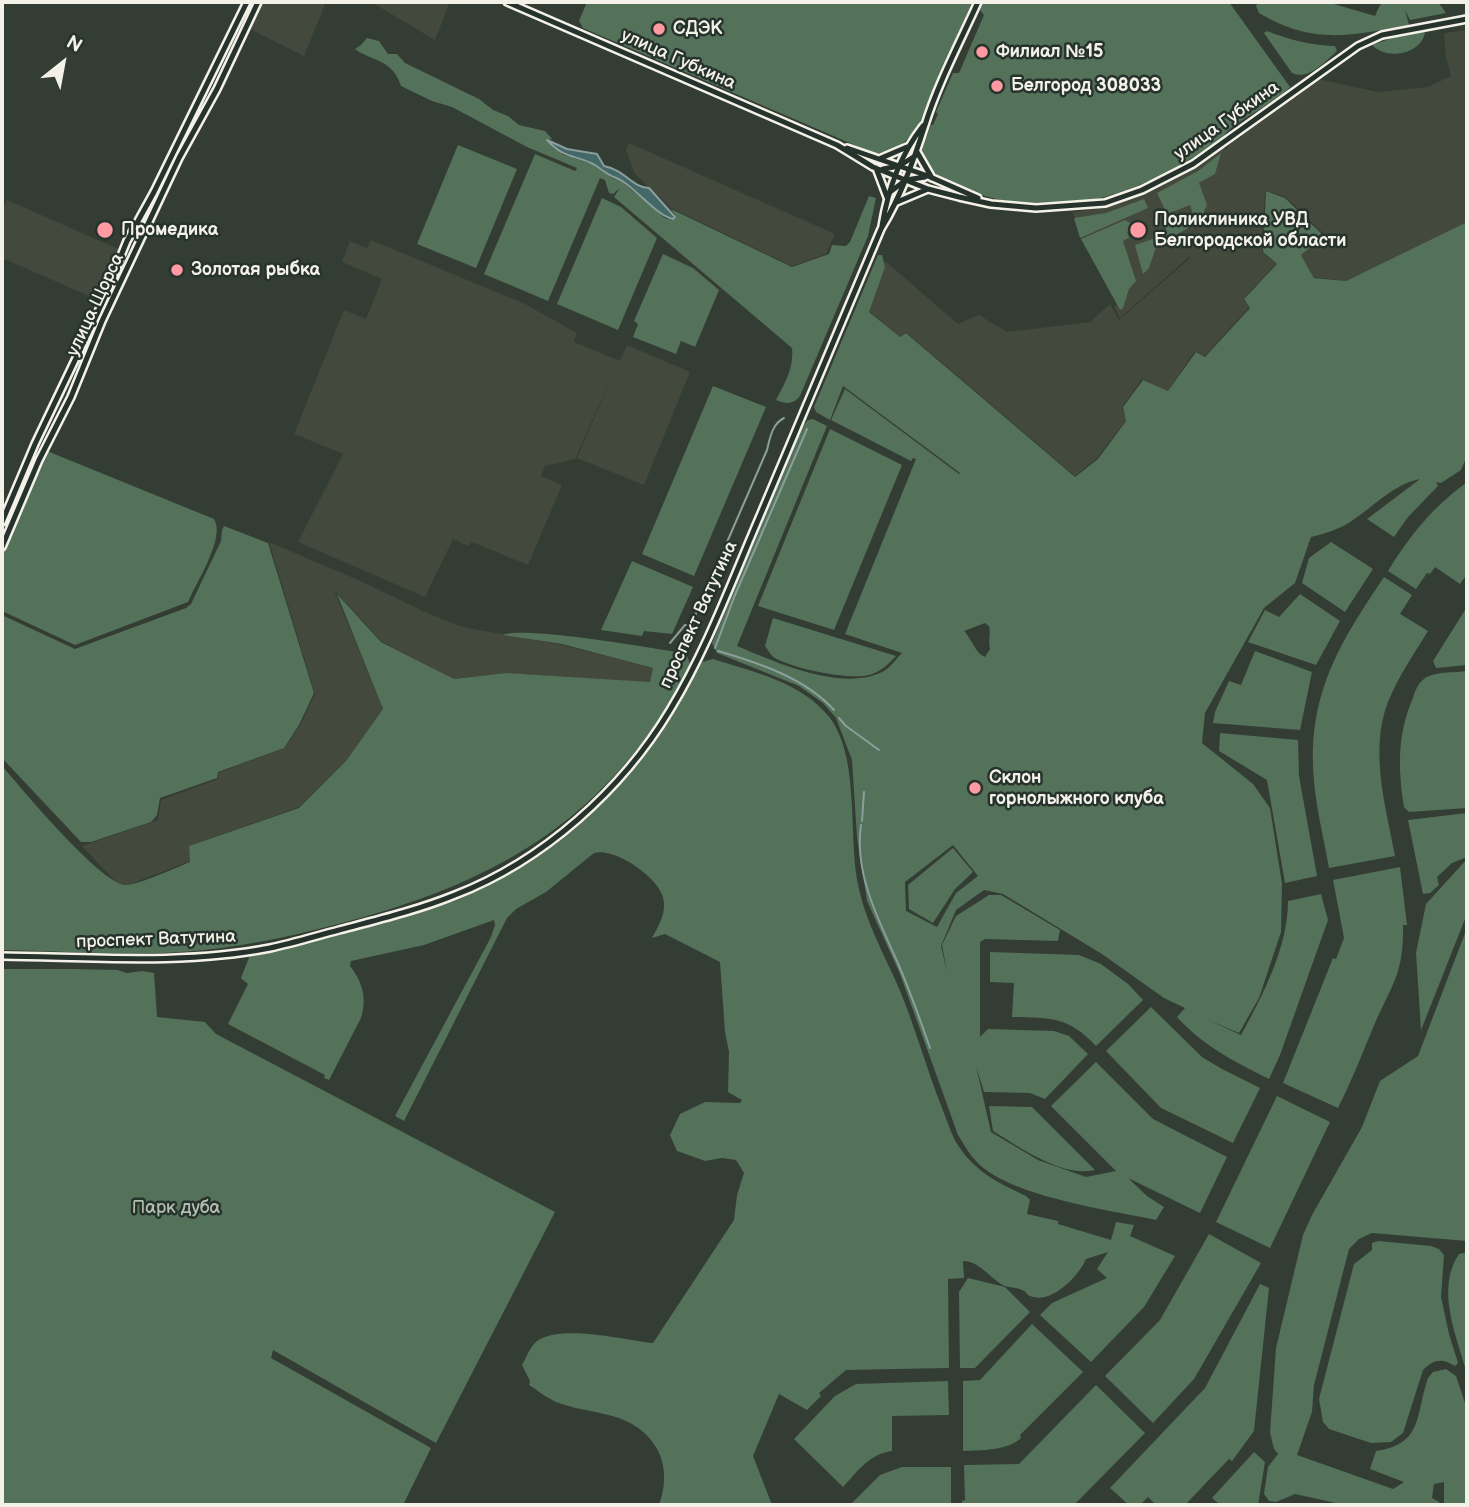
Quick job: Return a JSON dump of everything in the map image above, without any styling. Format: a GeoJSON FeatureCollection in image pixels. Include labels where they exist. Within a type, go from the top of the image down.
{"type":"FeatureCollection","features":[{"type":"Feature","properties":{"kind":"main road","name":"улица Щорса"},"geometry":{"type":"LineString","coordinates":[[2,523],[127,241],[154,192],[247,2]]}},
{"type":"Feature","properties":{"kind":"main road","name":"улица Щорса"},"geometry":{"type":"LineString","coordinates":[[2,547],[39,460],[71,397],[97,332],[179,158],[217,89],[258,2]]}},
{"type":"Feature","properties":{"kind":"main road","name":"улица Губкина"},"geometry":{"type":"LineString","coordinates":[[506,2],[837,145],[930,177],[991,204]]}},
{"type":"Feature","properties":{"kind":"main road","name":"проспект Ватутина"},"geometry":{"type":"LineString","coordinates":[[886,215],[898,200],[917,154],[925,125],[978,2]]}},
{"type":"Feature","properties":{"kind":"main road","name":"улица Губкина"},"geometry":{"type":"LineString","coordinates":[[837,145],[878,169],[926,188],[991,204],[1036,208],[1105,203],[1142,190],[1193,164],[1358,46],[1382,35],[1467,19]]}},
{"type":"Feature","properties":{"kind":"main road","name":"проспект Ватутина"},"geometry":{"type":"LineString","coordinates":[[2,956],[156,957],[270,948],[377,920],[455,895],[485,881],[534,852],[606,793],[643,750],[668,713],[707,640],[881,229],[888,195],[906,149],[925,125]]}},
{"type":"Feature","properties":{"kind":"main road"},"geometry":{"type":"LineString","coordinates":[[906,149],[910,157],[917,154]]}},
{"type":"Feature","properties":{"kind":"main road"},"geometry":{"type":"LineString","coordinates":[[882,160],[906,149]]}},
{"type":"Feature","properties":{"kind":"main road"},"geometry":{"type":"LineString","coordinates":[[906,149],[907,163],[914,178],[926,188]]}},
{"type":"Feature","properties":{"kind":"main road"},"geometry":{"type":"LineString","coordinates":[[878,169],[900,166],[917,154]]}},
{"type":"Feature","properties":{"kind":"main road"},"geometry":{"type":"LineString","coordinates":[[917,154],[930,177]]}},
{"type":"Feature","properties":{"kind":"main road"},"geometry":{"type":"LineString","coordinates":[[878,169],[885,166],[882,160]]}},
{"type":"Feature","properties":{"kind":"main road"},"geometry":{"type":"LineString","coordinates":[[882,160],[896,176],[899,184],[898,200]]}},
{"type":"Feature","properties":{"kind":"main road"},"geometry":{"type":"LineString","coordinates":[[878,169],[888,195]]}},
{"type":"Feature","properties":{"kind":"main road"},"geometry":{"type":"LineString","coordinates":[[888,195],[906,180],[930,177]]}},
{"type":"Feature","properties":{"kind":"main road"},"geometry":{"type":"LineString","coordinates":[[926,188],[923,180],[930,177]]}},
{"type":"Feature","properties":{"kind":"main road"},"geometry":{"type":"LineString","coordinates":[[898,200],[926,188]]}},
{"type":"Feature","properties":{"kind":"main road"},"geometry":{"type":"LineString","coordinates":[[888,195],[895,192],[898,200]]}},
{"type":"Feature","properties":{"kind":"shaded area"},"geometry":{"type":"Polygon","coordinates":[[[261,2],[326,2],[304,56],[248,28],[261,2]]]}},
{"type":"Feature","properties":{"kind":"shaded area"},"geometry":{"type":"Polygon","coordinates":[[[371,2],[450,2],[435,40],[371,2]]]}},
{"type":"Feature","properties":{"kind":"shaded area"},"geometry":{"type":"Polygon","coordinates":[[[1467,30],[1467,222],[1346,281],[1314,277],[1301,255],[1318,241],[1335,245],[1286,197],[1265,190],[1262,252],[1276,264],[1243,299],[1249,307],[1205,356],[1195,351],[1168,391],[1142,379],[1122,407],[1126,420],[1097,458],[1075,476],[906,332],[900,337],[869,311],[885,261],[958,324],[979,315],[1007,332],[1090,322],[1110,304],[1119,320],[1191,255],[1120,318],[1114,307],[1117,304],[1079,234],[1073,212],[1105,208],[1155,190],[1196,167],[1222,147],[1227,150],[1228,146],[1318,79],[1378,92],[1428,87],[1451,76],[1444,33],[1467,30]]]}},
{"type":"Feature","properties":{"kind":"shaded area"},"geometry":{"type":"Polygon","coordinates":[[[629,143],[835,234],[826,254],[792,266],[671,208],[635,174],[626,150],[629,143]]]}},
{"type":"Feature","properties":{"kind":"shaded area"},"geometry":{"type":"Polygon","coordinates":[[[7,200],[123,251],[102,295],[94,298],[2,258],[2,211],[7,200]]]}},
{"type":"Feature","properties":{"kind":"shaded area"},"geometry":{"type":"Polygon","coordinates":[[[371,240],[525,304],[577,333],[574,342],[620,361],[627,345],[690,372],[644,485],[577,458],[618,363],[575,459],[545,466],[541,476],[562,485],[528,565],[472,542],[468,546],[453,539],[425,597],[298,542],[343,454],[294,434],[344,310],[366,319],[382,279],[342,262],[350,241],[367,248],[371,240]]]}},
{"type":"Feature","properties":{"kind":"shaded area"},"geometry":{"type":"Polygon","coordinates":[[[269,542],[463,627],[562,645],[653,668],[650,683],[506,673],[454,679],[381,641],[334,590],[383,709],[346,761],[299,807],[189,846],[190,861],[128,885],[117,883],[82,846],[158,820],[161,800],[218,779],[218,773],[284,748],[300,726],[315,694],[269,542]]]}},
{"type":"Feature","properties":{"kind":"green space"},"geometry":{"type":"Polygon","coordinates":[[[587,2],[972,2],[920,124],[912,135],[894,149],[873,153],[583,28],[579,21],[587,2]]]}},
{"type":"Feature","properties":{"kind":"green space"},"geometry":{"type":"Polygon","coordinates":[[[983,2],[1229,2],[1290,87],[1195,156],[1134,187],[1070,204],[1037,205],[1003,200],[945,180],[929,166],[921,151],[953,73],[959,73],[984,15],[980,10],[983,2]]]}},
{"type":"Feature","properties":{"kind":"green space"},"geometry":{"type":"Polygon","coordinates":[[[1259,2],[1327,2],[1375,16],[1380,5],[1385,2],[1438,2],[1446,13],[1410,20],[1405,10],[1409,25],[1350,34],[1315,34],[1297,30],[1259,13],[1256,6],[1259,2]]]}},
{"type":"Feature","properties":{"kind":"green space"},"geometry":{"type":"Polygon","coordinates":[[[1267,31],[1300,41],[1335,46],[1337,51],[1316,69],[1298,75],[1292,73],[1264,33],[1267,31]]]}},
{"type":"Feature","properties":{"kind":"green space"},"geometry":{"type":"Polygon","coordinates":[[[1425,32],[1418,46],[1403,53],[1386,53],[1372,45],[1401,35],[1425,32]]]}},
{"type":"Feature","properties":{"kind":"green space"},"geometry":{"type":"Polygon","coordinates":[[[367,38],[379,41],[388,54],[397,54],[405,63],[479,99],[519,125],[545,131],[552,139],[546,140],[553,148],[564,155],[592,164],[622,182],[665,218],[673,220],[676,217],[671,209],[792,267],[829,254],[832,245],[846,246],[869,196],[876,198],[868,236],[800,396],[789,403],[776,400],[790,369],[792,348],[614,197],[620,188],[613,194],[609,193],[605,180],[600,178],[548,301],[484,274],[535,154],[575,171],[577,168],[527,147],[452,107],[401,86],[387,65],[355,49],[367,38]]]}},
{"type":"Feature","properties":{"kind":"green space"},"geometry":{"type":"Polygon","coordinates":[[[458,145],[517,169],[476,268],[417,244],[458,145]]]}},
{"type":"Feature","properties":{"kind":"green space"},"geometry":{"type":"Polygon","coordinates":[[[1221,153],[1215,174],[1199,183],[1207,205],[1201,218],[1192,226],[1188,216],[1193,214],[1190,205],[1167,214],[1157,193],[1198,171],[1221,153]]]}},
{"type":"Feature","properties":{"kind":"green space"},"geometry":{"type":"Polygon","coordinates":[[[1266,191],[1285,198],[1334,246],[1318,241],[1301,255],[1314,278],[1346,281],[1467,222],[1467,456],[1461,470],[1441,483],[1436,482],[1438,486],[1408,517],[1394,537],[1367,519],[1420,479],[1393,490],[1343,526],[1311,537],[1295,583],[1264,608],[1205,713],[1202,743],[1253,784],[1270,808],[1282,884],[1281,932],[1259,998],[1239,1033],[1206,1019],[1241,1035],[1266,987],[1279,953],[1288,901],[1321,894],[1328,920],[1269,1079],[1220,1052],[1187,1028],[1177,1017],[1185,1008],[1164,998],[1102,954],[1003,894],[984,890],[956,910],[941,946],[947,972],[942,945],[956,916],[989,895],[1001,895],[1060,930],[1058,941],[985,939],[980,942],[980,1037],[988,1029],[1054,1031],[1069,1036],[1088,1054],[1045,1099],[1030,1093],[984,1092],[976,1066],[991,1132],[1038,1160],[1086,1177],[1116,1171],[1051,1106],[1096,1062],[1153,1119],[1227,1157],[1200,1213],[1128,1178],[1164,1207],[1156,1220],[1064,1201],[1016,1186],[980,1165],[970,1154],[958,1135],[900,974],[867,901],[857,837],[852,760],[836,718],[823,703],[799,686],[717,653],[712,643],[802,427],[808,420],[813,419],[827,426],[737,646],[791,667],[852,679],[871,676],[887,669],[902,653],[845,634],[916,459],[911,461],[831,420],[845,389],[960,473],[843,386],[830,420],[816,412],[814,407],[878,255],[882,255],[885,267],[869,312],[900,337],[906,333],[1075,477],[1098,459],[1126,421],[1123,407],[1143,380],[1168,391],[1196,352],[1205,357],[1250,308],[1244,299],[1277,264],[1263,252],[1266,191]],[[985,623],[964,631],[985,657],[990,649],[989,626],[985,623]],[[953,845],[905,882],[906,911],[937,927],[956,893],[978,876],[953,845]]]}},
{"type":"Feature","properties":{"kind":"green space"},"geometry":{"type":"Polygon","coordinates":[[[602,198],[621,207],[657,238],[618,330],[557,304],[602,198]]]}},
{"type":"Feature","properties":{"kind":"green space"},"geometry":{"type":"Polygon","coordinates":[[[1144,199],[1148,208],[1080,238],[1074,218],[1106,213],[1144,199]]]}},
{"type":"Feature","properties":{"kind":"green space"},"geometry":{"type":"Polygon","coordinates":[[[1184,218],[1188,228],[1156,247],[1149,268],[1143,274],[1135,245],[1167,234],[1165,226],[1184,218]]]}},
{"type":"Feature","properties":{"kind":"green space"},"geometry":{"type":"Polygon","coordinates":[[[1125,220],[1140,228],[1127,232],[1129,238],[1123,241],[1136,281],[1129,289],[1120,310],[1081,239],[1125,220]]]}},
{"type":"Feature","properties":{"kind":"green space"},"geometry":{"type":"Polygon","coordinates":[[[663,254],[693,268],[719,290],[695,347],[681,341],[676,354],[633,337],[638,324],[634,321],[663,254]]]}},
{"type":"Feature","properties":{"kind":"green space"},"geometry":{"type":"Polygon","coordinates":[[[713,386],[766,407],[694,576],[642,554],[713,386]]]}},
{"type":"Feature","properties":{"kind":"green space"},"geometry":{"type":"Polygon","coordinates":[[[830,429],[902,465],[834,630],[758,606],[830,429]]]}},
{"type":"Feature","properties":{"kind":"green space"},"geometry":{"type":"Polygon","coordinates":[[[47,451],[214,519],[217,527],[213,548],[188,602],[75,645],[2,611],[2,551],[42,456],[47,451]]]}},
{"type":"Feature","properties":{"kind":"green space"},"geometry":{"type":"Polygon","coordinates":[[[1467,482],[1467,574],[1460,584],[1435,567],[1430,574],[1427,573],[1416,589],[1388,571],[1423,522],[1467,482]]]}},
{"type":"Feature","properties":{"kind":"green space"},"geometry":{"type":"Polygon","coordinates":[[[224,526],[268,543],[314,693],[299,725],[284,748],[218,772],[217,778],[160,798],[157,815],[151,822],[91,842],[81,842],[2,758],[2,615],[75,649],[186,608],[191,604],[221,541],[224,526]]]}},
{"type":"Feature","properties":{"kind":"green space"},"geometry":{"type":"Polygon","coordinates":[[[1331,542],[1373,569],[1345,612],[1302,583],[1309,558],[1331,542]]]}},
{"type":"Feature","properties":{"kind":"green space"},"geometry":{"type":"Polygon","coordinates":[[[632,561],[693,587],[672,634],[644,631],[642,636],[601,630],[632,561]]]}},
{"type":"Feature","properties":{"kind":"green space"},"geometry":{"type":"Polygon","coordinates":[[[1384,577],[1412,595],[1400,614],[1428,631],[1396,684],[1382,721],[1379,759],[1395,856],[1329,868],[1314,779],[1317,713],[1323,688],[1343,643],[1384,577]]]}},
{"type":"Feature","properties":{"kind":"green space"},"geometry":{"type":"Polygon","coordinates":[[[337,594],[381,642],[454,679],[506,673],[650,682],[653,668],[562,644],[503,635],[516,633],[589,639],[682,653],[687,656],[690,664],[671,703],[652,730],[594,796],[529,847],[457,884],[419,899],[338,924],[222,948],[137,954],[2,950],[2,766],[80,852],[113,880],[125,885],[190,862],[189,846],[299,808],[346,761],[383,709],[337,594]]]}},
{"type":"Feature","properties":{"kind":"green space"},"geometry":{"type":"Polygon","coordinates":[[[1300,594],[1340,621],[1316,665],[1248,642],[1265,610],[1279,617],[1300,594]]]}},
{"type":"Feature","properties":{"kind":"green space"},"geometry":{"type":"Polygon","coordinates":[[[1467,607],[1467,665],[1436,668],[1433,661],[1467,607]]]}},
{"type":"Feature","properties":{"kind":"green space"},"geometry":{"type":"Polygon","coordinates":[[[773,618],[896,656],[877,672],[859,676],[821,673],[795,666],[774,657],[765,646],[773,618]]]}},
{"type":"Feature","properties":{"kind":"green space"},"geometry":{"type":"Polygon","coordinates":[[[1255,651],[1312,672],[1300,730],[1213,723],[1229,681],[1241,685],[1255,651]]]}},
{"type":"Feature","properties":{"kind":"green space"},"geometry":{"type":"Polygon","coordinates":[[[713,659],[761,674],[806,695],[830,718],[839,735],[846,754],[849,775],[855,864],[861,898],[906,1007],[950,1130],[962,1151],[983,1172],[1026,1196],[1030,1200],[1027,1214],[1058,1221],[1058,1224],[1111,1240],[1116,1222],[1134,1225],[1130,1236],[1175,1256],[1144,1307],[1091,1362],[1040,1315],[1052,1303],[1107,1278],[1097,1269],[1108,1252],[1086,1259],[1071,1281],[1055,1293],[1038,1298],[1020,1289],[1005,1286],[975,1264],[963,1261],[964,1278],[948,1279],[949,1368],[846,1370],[819,1393],[821,1396],[807,1410],[779,1394],[753,1456],[772,1505],[659,1505],[664,1473],[661,1458],[646,1435],[620,1419],[553,1400],[529,1385],[530,1381],[522,1365],[536,1342],[546,1336],[592,1334],[653,1343],[734,1220],[737,1195],[744,1173],[736,1160],[722,1158],[705,1161],[677,1151],[670,1135],[680,1114],[705,1102],[740,1103],[742,1100],[728,1092],[729,1052],[720,962],[665,934],[652,938],[662,918],[664,903],[659,889],[644,872],[612,854],[594,853],[546,892],[516,909],[507,918],[404,1121],[395,1116],[491,937],[494,920],[424,945],[351,961],[350,966],[363,991],[363,1011],[329,1080],[324,1078],[325,1075],[228,1024],[248,984],[241,978],[250,955],[378,925],[458,900],[526,864],[559,840],[610,795],[647,752],[702,662],[713,659]]]}},
{"type":"Feature","properties":{"kind":"green space"},"geometry":{"type":"Polygon","coordinates":[[[1467,671],[1467,808],[1409,812],[1404,807],[1400,752],[1404,725],[1416,690],[1428,676],[1467,671]]]}},
{"type":"Feature","properties":{"kind":"green space"},"geometry":{"type":"Polygon","coordinates":[[[1220,733],[1298,740],[1299,776],[1317,876],[1285,883],[1267,780],[1219,751],[1220,733]]]}},
{"type":"Feature","properties":{"kind":"green space"},"geometry":{"type":"Polygon","coordinates":[[[1467,813],[1467,857],[1452,863],[1437,877],[1439,885],[1430,893],[1423,894],[1408,820],[1467,813]]]}},
{"type":"Feature","properties":{"kind":"green space"},"geometry":{"type":"Polygon","coordinates":[[[953,848],[973,872],[955,889],[933,923],[909,909],[908,885],[953,848]]]}},
{"type":"Feature","properties":{"kind":"green space"},"geometry":{"type":"Polygon","coordinates":[[[1467,859],[1467,914],[1421,1030],[1416,953],[1426,904],[1467,859]]]}},
{"type":"Feature","properties":{"kind":"green space"},"geometry":{"type":"Polygon","coordinates":[[[1400,867],[1407,925],[1403,925],[1402,955],[1392,987],[1338,1108],[1283,1083],[1333,958],[1336,959],[1344,938],[1333,880],[1400,867]]]}},
{"type":"Feature","properties":{"kind":"green space"},"geometry":{"type":"Polygon","coordinates":[[[1467,928],[1467,1241],[1372,1233],[1359,1239],[1349,1249],[1314,1385],[1312,1412],[1297,1455],[1393,1489],[1404,1482],[1370,1469],[1376,1451],[1402,1442],[1410,1435],[1428,1378],[1433,1372],[1446,1369],[1456,1376],[1467,1409],[1467,1505],[1444,1505],[1444,1482],[1434,1484],[1432,1498],[1439,1502],[1439,1505],[1345,1505],[1295,1494],[1276,1502],[1269,1501],[1264,1494],[1268,1467],[1278,1454],[1270,1432],[1276,1348],[1303,1235],[1362,1127],[1380,1081],[1418,1056],[1467,928]]]}},
{"type":"Feature","properties":{"kind":"green space"},"geometry":{"type":"Polygon","coordinates":[[[990,952],[1079,955],[1101,964],[1128,984],[1143,1000],[1096,1046],[1067,1024],[1048,1019],[1012,1017],[1014,983],[990,982],[990,952]]]}},
{"type":"Feature","properties":{"kind":"green space","name":"Парк дуба"},"geometry":{"type":"Polygon","coordinates":[[[2,969],[154,973],[157,1017],[205,1022],[216,1034],[555,1212],[436,1443],[273,1350],[271,1358],[431,1448],[403,1505],[2,1505],[2,969]]]}},
{"type":"Feature","properties":{"kind":"green space"},"geometry":{"type":"Polygon","coordinates":[[[1151,1007],[1202,1057],[1260,1088],[1233,1143],[1161,1108],[1106,1051],[1151,1007]]]}},
{"type":"Feature","properties":{"kind":"green space"},"geometry":{"type":"Polygon","coordinates":[[[1277,1096],[1330,1122],[1270,1248],[1216,1222],[1277,1096]]]}},
{"type":"Feature","properties":{"kind":"green space"},"geometry":{"type":"Polygon","coordinates":[[[989,1106],[1032,1107],[1095,1170],[1070,1170],[1056,1166],[1016,1145],[993,1131],[989,1106]]]}},
{"type":"Feature","properties":{"kind":"green space"},"geometry":{"type":"Polygon","coordinates":[[[1209,1234],[1261,1263],[1194,1379],[1153,1423],[1105,1376],[1160,1320],[1209,1234]]]}},
{"type":"Feature","properties":{"kind":"green space"},"geometry":{"type":"Polygon","coordinates":[[[1378,1241],[1431,1246],[1444,1255],[1441,1297],[1458,1363],[1455,1366],[1438,1361],[1423,1370],[1403,1433],[1391,1442],[1371,1443],[1329,1429],[1323,1422],[1319,1399],[1354,1264],[1372,1250],[1372,1243],[1378,1241]]]}},
{"type":"Feature","properties":{"kind":"green space"},"geometry":{"type":"Polygon","coordinates":[[[1467,1252],[1467,1374],[1448,1298],[1452,1268],[1459,1254],[1467,1252]]]}},
{"type":"Feature","properties":{"kind":"green space"},"geometry":{"type":"Polygon","coordinates":[[[968,1278],[1005,1287],[1030,1312],[975,1368],[960,1368],[959,1292],[968,1278]]]}},
{"type":"Feature","properties":{"kind":"green space"},"geometry":{"type":"Polygon","coordinates":[[[1260,1284],[1269,1288],[1254,1431],[1232,1461],[1229,1459],[1185,1505],[1156,1505],[1148,1497],[1140,1505],[1129,1505],[1110,1488],[1205,1388],[1260,1284]]]}},
{"type":"Feature","properties":{"kind":"green space"},"geometry":{"type":"Polygon","coordinates":[[[1032,1324],[1083,1372],[1015,1442],[994,1449],[963,1451],[963,1381],[980,1380],[1032,1324]]]}},
{"type":"Feature","properties":{"kind":"green space"},"geometry":{"type":"Polygon","coordinates":[[[948,1381],[949,1415],[892,1416],[892,1451],[870,1459],[843,1487],[794,1439],[835,1396],[856,1384],[948,1381]]]}},
{"type":"Feature","properties":{"kind":"green space"},"geometry":{"type":"Polygon","coordinates":[[[1096,1385],[1145,1433],[1074,1505],[962,1505],[965,1500],[964,1465],[1019,1464],[1096,1385]]]}},
{"type":"Feature","properties":{"kind":"green space"},"geometry":{"type":"Polygon","coordinates":[[[1254,1452],[1265,1462],[1258,1505],[1218,1503],[1212,1498],[1254,1452]]]}},
{"type":"Feature","properties":{"kind":"green space"},"geometry":{"type":"Polygon","coordinates":[[[902,1467],[951,1467],[951,1505],[850,1505],[880,1475],[902,1467]]]}},
{"type":"Feature","properties":{"kind":"water"},"geometry":{"type":"Polygon","coordinates":[[[547,140],[567,149],[597,154],[604,166],[618,171],[638,185],[649,188],[675,217],[667,217],[623,181],[593,164],[563,153],[547,140]]]}},
{"type":"Feature","properties":{"kind":"waterway"},"geometry":{"type":"LineString","coordinates":[[670,643],[685,625],[691,625],[767,450],[772,432],[784,418]]}},
{"type":"Feature","properties":{"kind":"waterway"},"geometry":{"type":"LineString","coordinates":[[715,648],[807,429]]}},
{"type":"Feature","properties":{"kind":"waterway"},"geometry":{"type":"LineString","coordinates":[[718,651],[795,680],[834,710]]}},
{"type":"Feature","properties":{"kind":"waterway"},"geometry":{"type":"LineString","coordinates":[[839,718],[879,750]]}},
{"type":"Feature","properties":{"kind":"waterway"},"geometry":{"type":"LineString","coordinates":[[862,821],[864,792]]}},
{"type":"Feature","properties":{"kind":"waterway"},"geometry":{"type":"LineString","coordinates":[[861,825],[861,861],[869,895],[906,982],[930,1048]]}},
{"type":"Feature","properties":{"kind":"place","name":"СДЭК"},"geometry":{"type":"Point","coordinates":[659,29]}},
{"type":"Feature","properties":{"kind":"place","name":"Филиал №15"},"geometry":{"type":"Point","coordinates":[982,52]}},
{"type":"Feature","properties":{"kind":"place","name":"Белгород 308033"},"geometry":{"type":"Point","coordinates":[997,86]}},
{"type":"Feature","properties":{"kind":"place","name":"Промедика"},"geometry":{"type":"Point","coordinates":[105,230]}},
{"type":"Feature","properties":{"kind":"place","name":"Поликлиника УВД Белгородской области"},"geometry":{"type":"Point","coordinates":[1138,230]}},
{"type":"Feature","properties":{"kind":"place","name":"Золотая рыбка"},"geometry":{"type":"Point","coordinates":[177,270]}},
{"type":"Feature","properties":{"kind":"place","name":"Склон горнолыжного клуба"},"geometry":{"type":"Point","coordinates":[975,788]}}]}
